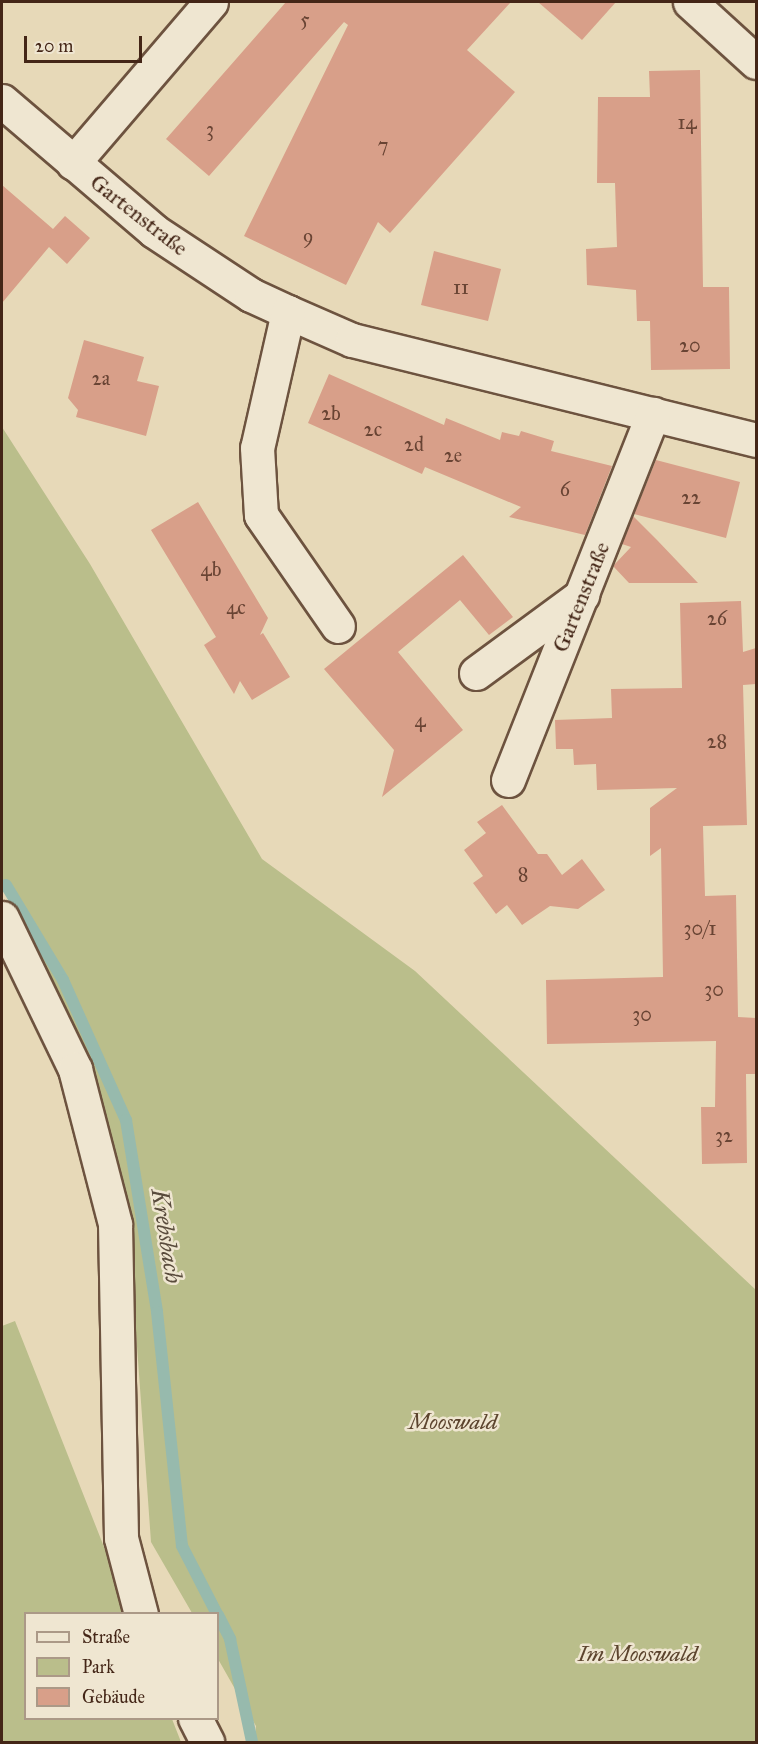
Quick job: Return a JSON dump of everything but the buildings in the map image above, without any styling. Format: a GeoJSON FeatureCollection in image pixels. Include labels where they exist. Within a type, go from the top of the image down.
{"type":"FeatureCollection","features":[{"type":"Feature","properties":{"kind":"street"},"geometry":{"type":"LineString","coordinates":[[74,163],[211,2]]}},
{"type":"Feature","properties":{"kind":"street"},"geometry":{"type":"LineString","coordinates":[[690,2],[756,62]]}},
{"type":"Feature","properties":{"kind":"street","name":"Gartenstraße"},"geometry":{"type":"LineString","coordinates":[[2,101],[154,231],[251,295],[288,312],[352,340],[756,440]]}},
{"type":"Feature","properties":{"kind":"street"},"geometry":{"type":"LineString","coordinates":[[288,312],[257,448],[261,515],[338,626]]}},
{"type":"Feature","properties":{"kind":"street","name":"Gartenstraße"},"geometry":{"type":"LineString","coordinates":[[508,780],[653,414]]}},
{"type":"Feature","properties":{"kind":"street"},"geometry":{"type":"LineString","coordinates":[[476,673],[582,595]]}},
{"type":"Feature","properties":{"kind":"street"},"geometry":{"type":"LineString","coordinates":[[2,918],[75,1069],[115,1224],[121,1538],[140,1612]]}},
{"type":"Feature","properties":{"kind":"street"},"geometry":{"type":"LineString","coordinates":[[196,1720],[207,1743]]}},
{"type":"Feature","properties":{"kind":"green space","name":"Mooswald"},"geometry":{"type":"Polygon","coordinates":[[[2,427],[90,564],[262,859],[415,971],[756,1290],[756,1742],[255,1742],[256,1726],[219,1661],[219,1612],[191,1612],[151,1542],[129,1234],[90,1060],[2,882],[2,427]]]}},
{"type":"Feature","properties":{"kind":"green space"},"geometry":{"type":"Polygon","coordinates":[[[15,1321],[130,1612],[24,1612],[24,1720],[172,1720],[181,1742],[2,1742],[2,1326],[15,1321]]]}},
{"type":"Feature","properties":{"kind":"waterway","name":"Krebsbach"},"geometry":{"type":"LineString","coordinates":[[6,885],[63,980],[126,1120],[157,1312],[182,1546],[216,1612]]}},
{"type":"Feature","properties":{"kind":"waterway","name":"Krebsbach"},"geometry":{"type":"LineString","coordinates":[[219,1617],[230,1639],[252,1742]]}},
{"type":"Feature","properties":{"kind":"park label","name":"Im Mooswald"},"geometry":{"type":"Point","coordinates":[638,1654]}}]}
